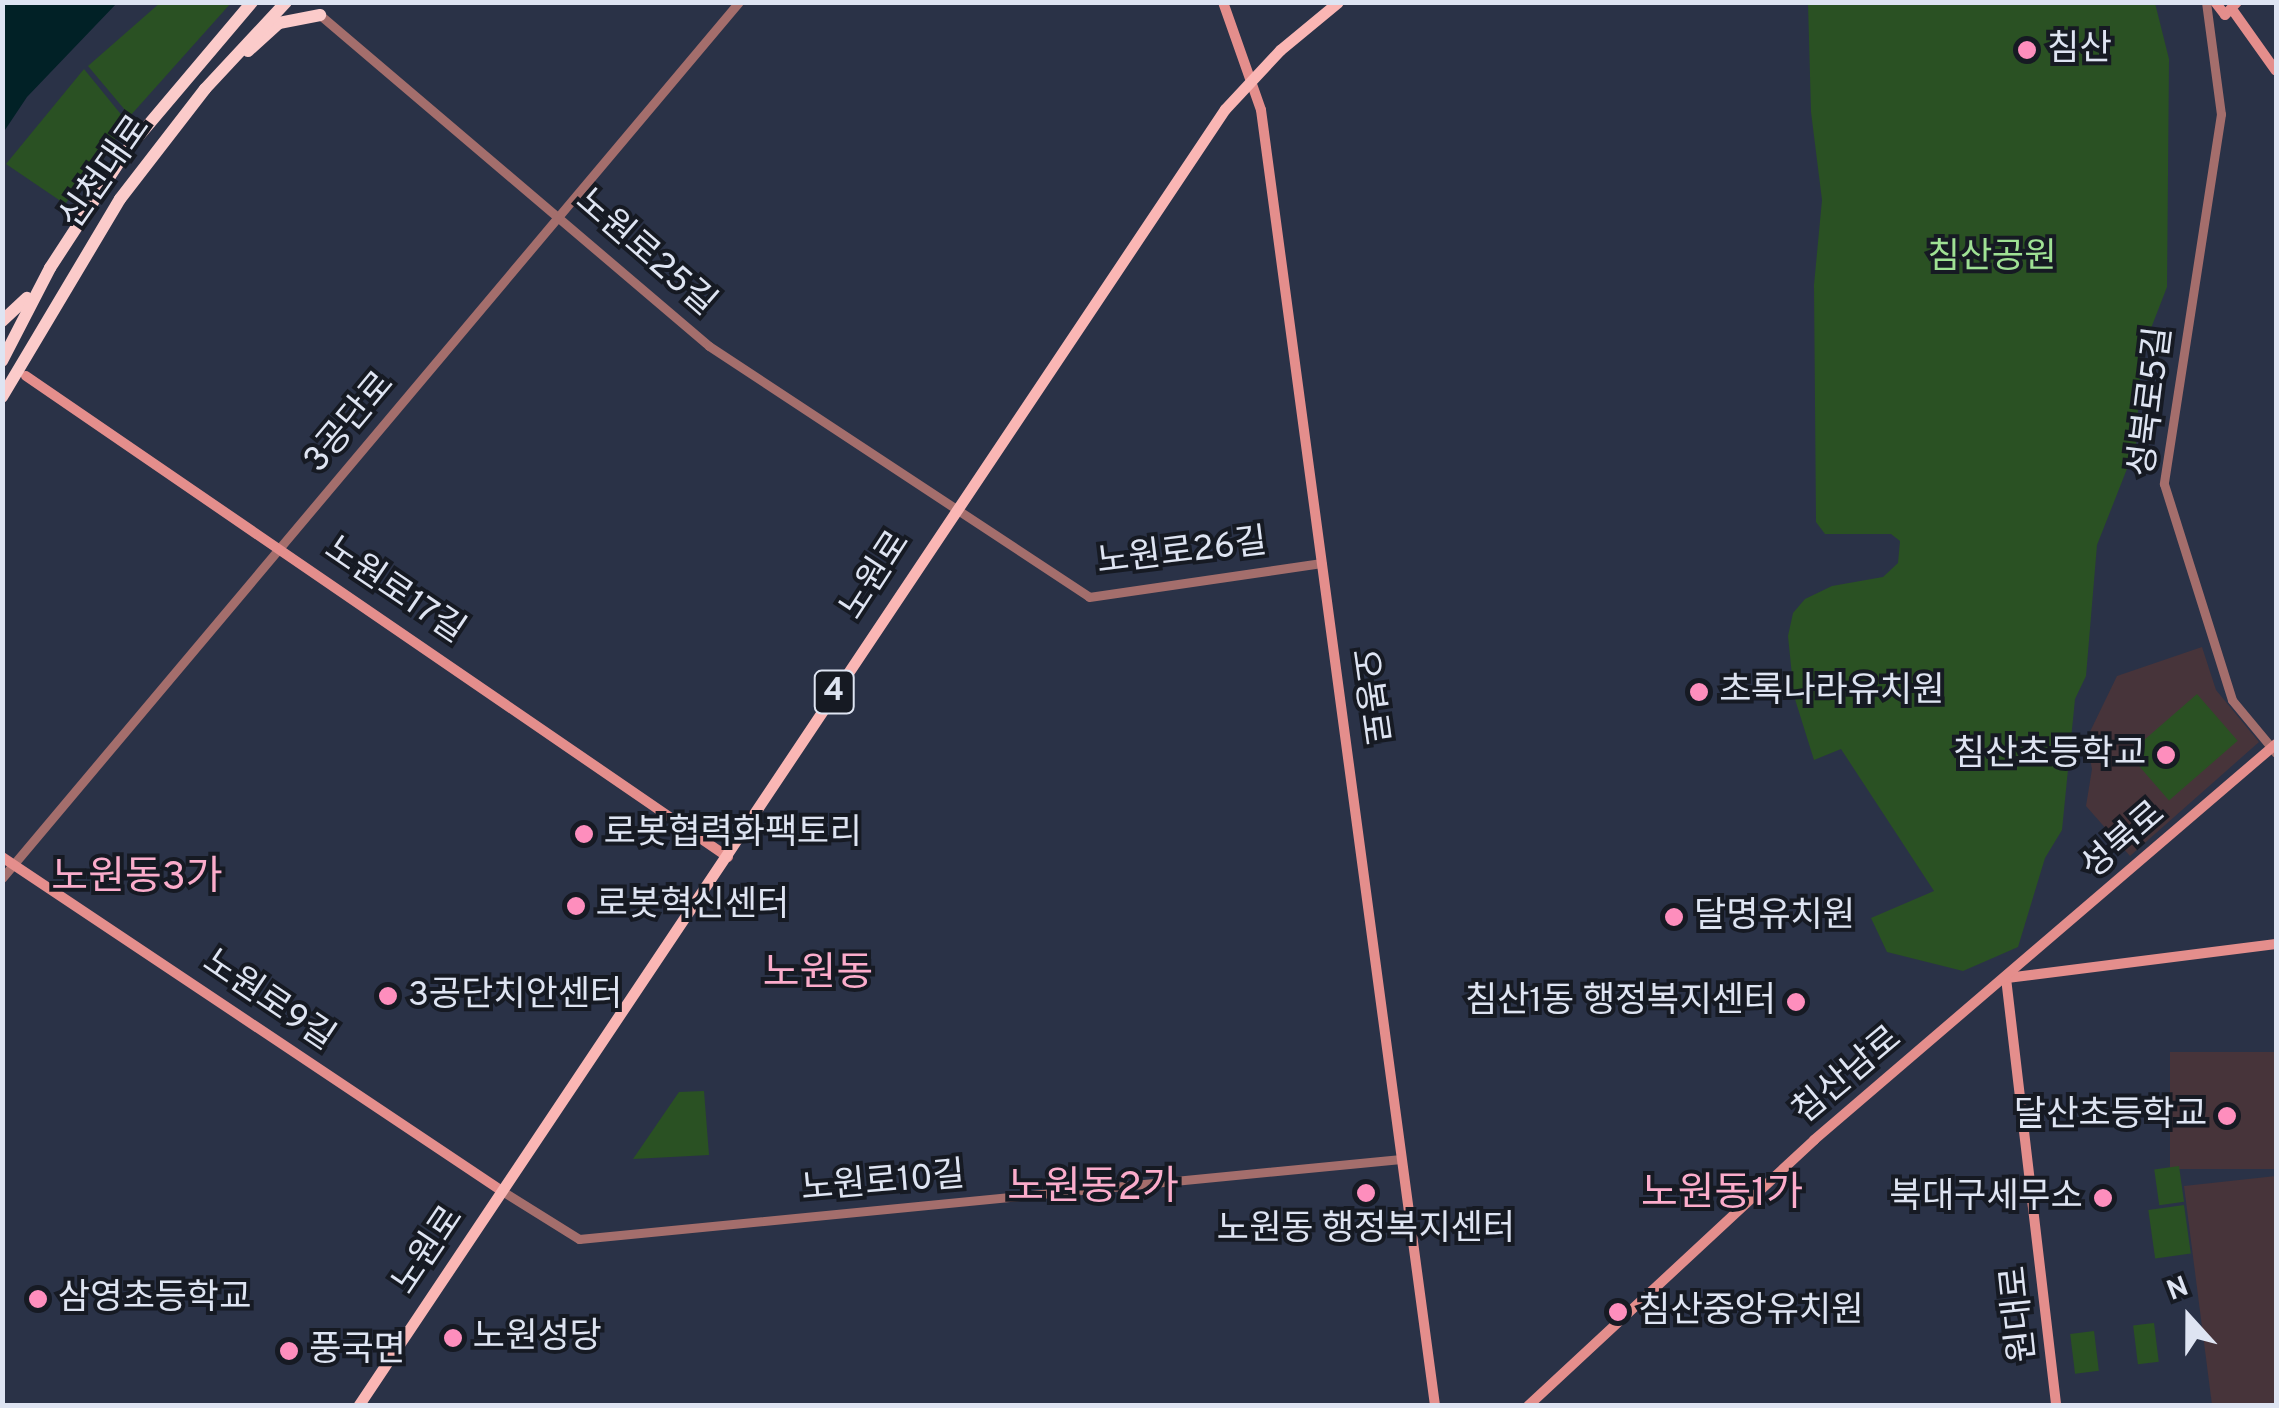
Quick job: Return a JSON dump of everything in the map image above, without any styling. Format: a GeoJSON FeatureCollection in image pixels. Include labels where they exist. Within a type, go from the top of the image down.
{"type":"FeatureCollection","features":[{"type":"Feature","properties":{"kind":"highway","name":"신천대로"},"geometry":{"type":"LineString","coordinates":[[2,361],[50,268],[127,150],[252,2]]}},
{"type":"Feature","properties":{"kind":"highway","name":"신천대로"},"geometry":{"type":"LineString","coordinates":[[2,397],[120,199],[204,90],[286,2]]}},
{"type":"Feature","properties":{"kind":"highway"},"geometry":{"type":"LineString","coordinates":[[204,90],[279,24],[320,15]]}},
{"type":"Feature","properties":{"kind":"highway"},"geometry":{"type":"LineString","coordinates":[[2,321],[18,311],[50,268]]}},
{"type":"Feature","properties":{"kind":"main road","name":"오봉로"},"geometry":{"type":"LineString","coordinates":[[1222,2],[1252,80],[1322,564],[1435,1406]]}},
{"type":"Feature","properties":{"kind":"main road","name":"노원로"},"geometry":{"type":"LineString","coordinates":[[358,1406],[728,857],[954,507],[1225,109],[1338,2]]}},
{"type":"Feature","properties":{"kind":"main road"},"geometry":{"type":"LineString","coordinates":[[2216,7],[2235,7],[2276,71]]}},
{"type":"Feature","properties":{"kind":"main road","name":"노원로17길"},"geometry":{"type":"LineString","coordinates":[[26,376],[728,857]]}},
{"type":"Feature","properties":{"kind":"main road","name":"성북로"},"geometry":{"type":"LineString","coordinates":[[2006,978],[2275,748]]}},
{"type":"Feature","properties":{"kind":"main road","name":"노원로9길"},"geometry":{"type":"LineString","coordinates":[[2,857],[502,1191]]}},
{"type":"Feature","properties":{"kind":"main road"},"geometry":{"type":"LineString","coordinates":[[2006,978],[2276,944]]}},
{"type":"Feature","properties":{"kind":"main road","name":"침산남로"},"geometry":{"type":"LineString","coordinates":[[1528,1406],[1814,1140],[2006,978]]}},
{"type":"Feature","properties":{"kind":"main road","name":"원대로"},"geometry":{"type":"LineString","coordinates":[[2006,978],[2056,1406]]}},
{"type":"Feature","properties":{"kind":"street","name":"3공단로"},"geometry":{"type":"LineString","coordinates":[[2,878],[282,548],[558,212],[739,2]]}},
{"type":"Feature","properties":{"kind":"street"},"geometry":{"type":"LineString","coordinates":[[2206,2],[2214,42]]}},
{"type":"Feature","properties":{"kind":"street"},"geometry":{"type":"LineString","coordinates":[[2214,42],[2216,7]]}},
{"type":"Feature","properties":{"kind":"street","name":"노원로25길"},"geometry":{"type":"LineString","coordinates":[[320,15],[558,212],[709,346],[954,507]]}},
{"type":"Feature","properties":{"kind":"street","name":"성북로5길"},"geometry":{"type":"LineString","coordinates":[[2214,42],[2221,114],[2164,484],[2232,700],[2275,748]]}},
{"type":"Feature","properties":{"kind":"street","name":"노원로26길"},"geometry":{"type":"LineString","coordinates":[[954,507],[1090,596],[1322,564]]}},
{"type":"Feature","properties":{"kind":"street","name":"노원로10길"},"geometry":{"type":"LineString","coordinates":[[502,1191],[579,1239],[1401,1159]]}},
{"type":"Feature","properties":{"kind":"shaded area"},"geometry":{"type":"Polygon","coordinates":[[[3,2],[117,3],[27,97],[3,133],[3,2]]]}},
{"type":"Feature","properties":{"kind":"shaded area","name":"침산초등학교"},"geometry":{"type":"Polygon","coordinates":[[[2202,647],[2216,690],[2259,742],[2130,856],[2086,806],[2092,769],[2086,740],[2117,676],[2202,647]]]}},
{"type":"Feature","properties":{"kind":"shaded area","name":"달산초등학교"},"geometry":{"type":"Polygon","coordinates":[[[2170,1052],[2276,1052],[2276,1169],[2170,1169],[2170,1052]]]}},
{"type":"Feature","properties":{"kind":"shaded area"},"geometry":{"type":"Polygon","coordinates":[[[2276,1176],[2276,1405],[2212,1405],[2184,1186],[2276,1176]]]}},
{"type":"Feature","properties":{"kind":"green space"},"geometry":{"type":"Polygon","coordinates":[[[161,2],[231,3],[130,116],[88,66],[161,2]]]}},
{"type":"Feature","properties":{"kind":"green space","name":"침산공원"},"geometry":{"type":"Polygon","coordinates":[[[1808,3],[2155,3],[2169,59],[2167,287],[2141,354],[2136,446],[2097,545],[2086,676],[2075,699],[2062,830],[2045,858],[2018,947],[1963,971],[1887,952],[1871,918],[1934,891],[1841,749],[1814,760],[1794,696],[1788,636],[1793,613],[1805,599],[1832,586],[1883,577],[1898,563],[1900,541],[1891,534],[1825,534],[1816,522],[1814,285],[1822,200],[1811,112],[1808,3]]]}},
{"type":"Feature","properties":{"kind":"green space"},"geometry":{"type":"Polygon","coordinates":[[[84,69],[128,123],[65,204],[6,164],[84,69]]]}},
{"type":"Feature","properties":{"kind":"green space"},"geometry":{"type":"Polygon","coordinates":[[[2197,694],[2238,741],[2169,800],[2128,754],[2197,694]]]}},
{"type":"Feature","properties":{"kind":"green space"},"geometry":{"type":"Polygon","coordinates":[[[704,1091],[709,1155],[633,1159],[679,1092],[704,1091]]]}},
{"type":"Feature","properties":{"kind":"green space"},"geometry":{"type":"Polygon","coordinates":[[[2179,1166],[2184,1202],[2159,1205],[2154,1169],[2179,1166]]]}},
{"type":"Feature","properties":{"kind":"green space"},"geometry":{"type":"Polygon","coordinates":[[[2184,1205],[2191,1254],[2155,1259],[2148,1210],[2184,1205]]]}},
{"type":"Feature","properties":{"kind":"green space"},"geometry":{"type":"Polygon","coordinates":[[[2154,1323],[2159,1362],[2138,1364],[2133,1326],[2154,1323]]]}},
{"type":"Feature","properties":{"kind":"green space"},"geometry":{"type":"Polygon","coordinates":[[[2094,1331],[2099,1371],[2075,1374],[2070,1334],[2094,1331]]]}},
{"type":"Feature","properties":{"kind":"place","name":"침산"},"geometry":{"type":"Point","coordinates":[2027,50]}},
{"type":"Feature","properties":{"kind":"place","name":"초록나라유치원"},"geometry":{"type":"Point","coordinates":[1699,692]}},
{"type":"Feature","properties":{"kind":"place","name":"침산초등학교"},"geometry":{"type":"Point","coordinates":[2166,755]}},
{"type":"Feature","properties":{"kind":"place","name":"로봇협력화팩토리"},"geometry":{"type":"Point","coordinates":[584,834]}},
{"type":"Feature","properties":{"kind":"place","name":"로봇혁신센터"},"geometry":{"type":"Point","coordinates":[576,906]}},
{"type":"Feature","properties":{"kind":"place","name":"달명유치원"},"geometry":{"type":"Point","coordinates":[1674,917]}},
{"type":"Feature","properties":{"kind":"place","name":"3공단치안센터"},"geometry":{"type":"Point","coordinates":[388,996]}},
{"type":"Feature","properties":{"kind":"place","name":"침산1동 행정복지센터"},"geometry":{"type":"Point","coordinates":[1796,1002]}},
{"type":"Feature","properties":{"kind":"place","name":"달산초등학교"},"geometry":{"type":"Point","coordinates":[2227,1116]}},
{"type":"Feature","properties":{"kind":"place","name":"노원동 행정복지센터"},"geometry":{"type":"Point","coordinates":[1366,1193]}},
{"type":"Feature","properties":{"kind":"place","name":"북대구세무소"},"geometry":{"type":"Point","coordinates":[2103,1198]}},
{"type":"Feature","properties":{"kind":"place","name":"삼영초등학교"},"geometry":{"type":"Point","coordinates":[38,1299]}},
{"type":"Feature","properties":{"kind":"place","name":"침산중앙유치원"},"geometry":{"type":"Point","coordinates":[1618,1312]}},
{"type":"Feature","properties":{"kind":"place","name":"노원성당"},"geometry":{"type":"Point","coordinates":[453,1338]}},
{"type":"Feature","properties":{"kind":"place","name":"풍국면"},"geometry":{"type":"Point","coordinates":[289,1351]}},
{"type":"Feature","properties":{"kind":"district","name":"노원동3가"},"geometry":{"type":"Point","coordinates":[137,879]}},
{"type":"Feature","properties":{"kind":"district","name":"노원동"},"geometry":{"type":"Point","coordinates":[818,975]}},
{"type":"Feature","properties":{"kind":"district","name":"노원동2가"},"geometry":{"type":"Point","coordinates":[1093,1189]}},
{"type":"Feature","properties":{"kind":"district","name":"노원동1가"},"geometry":{"type":"Point","coordinates":[1722,1195]}}]}
